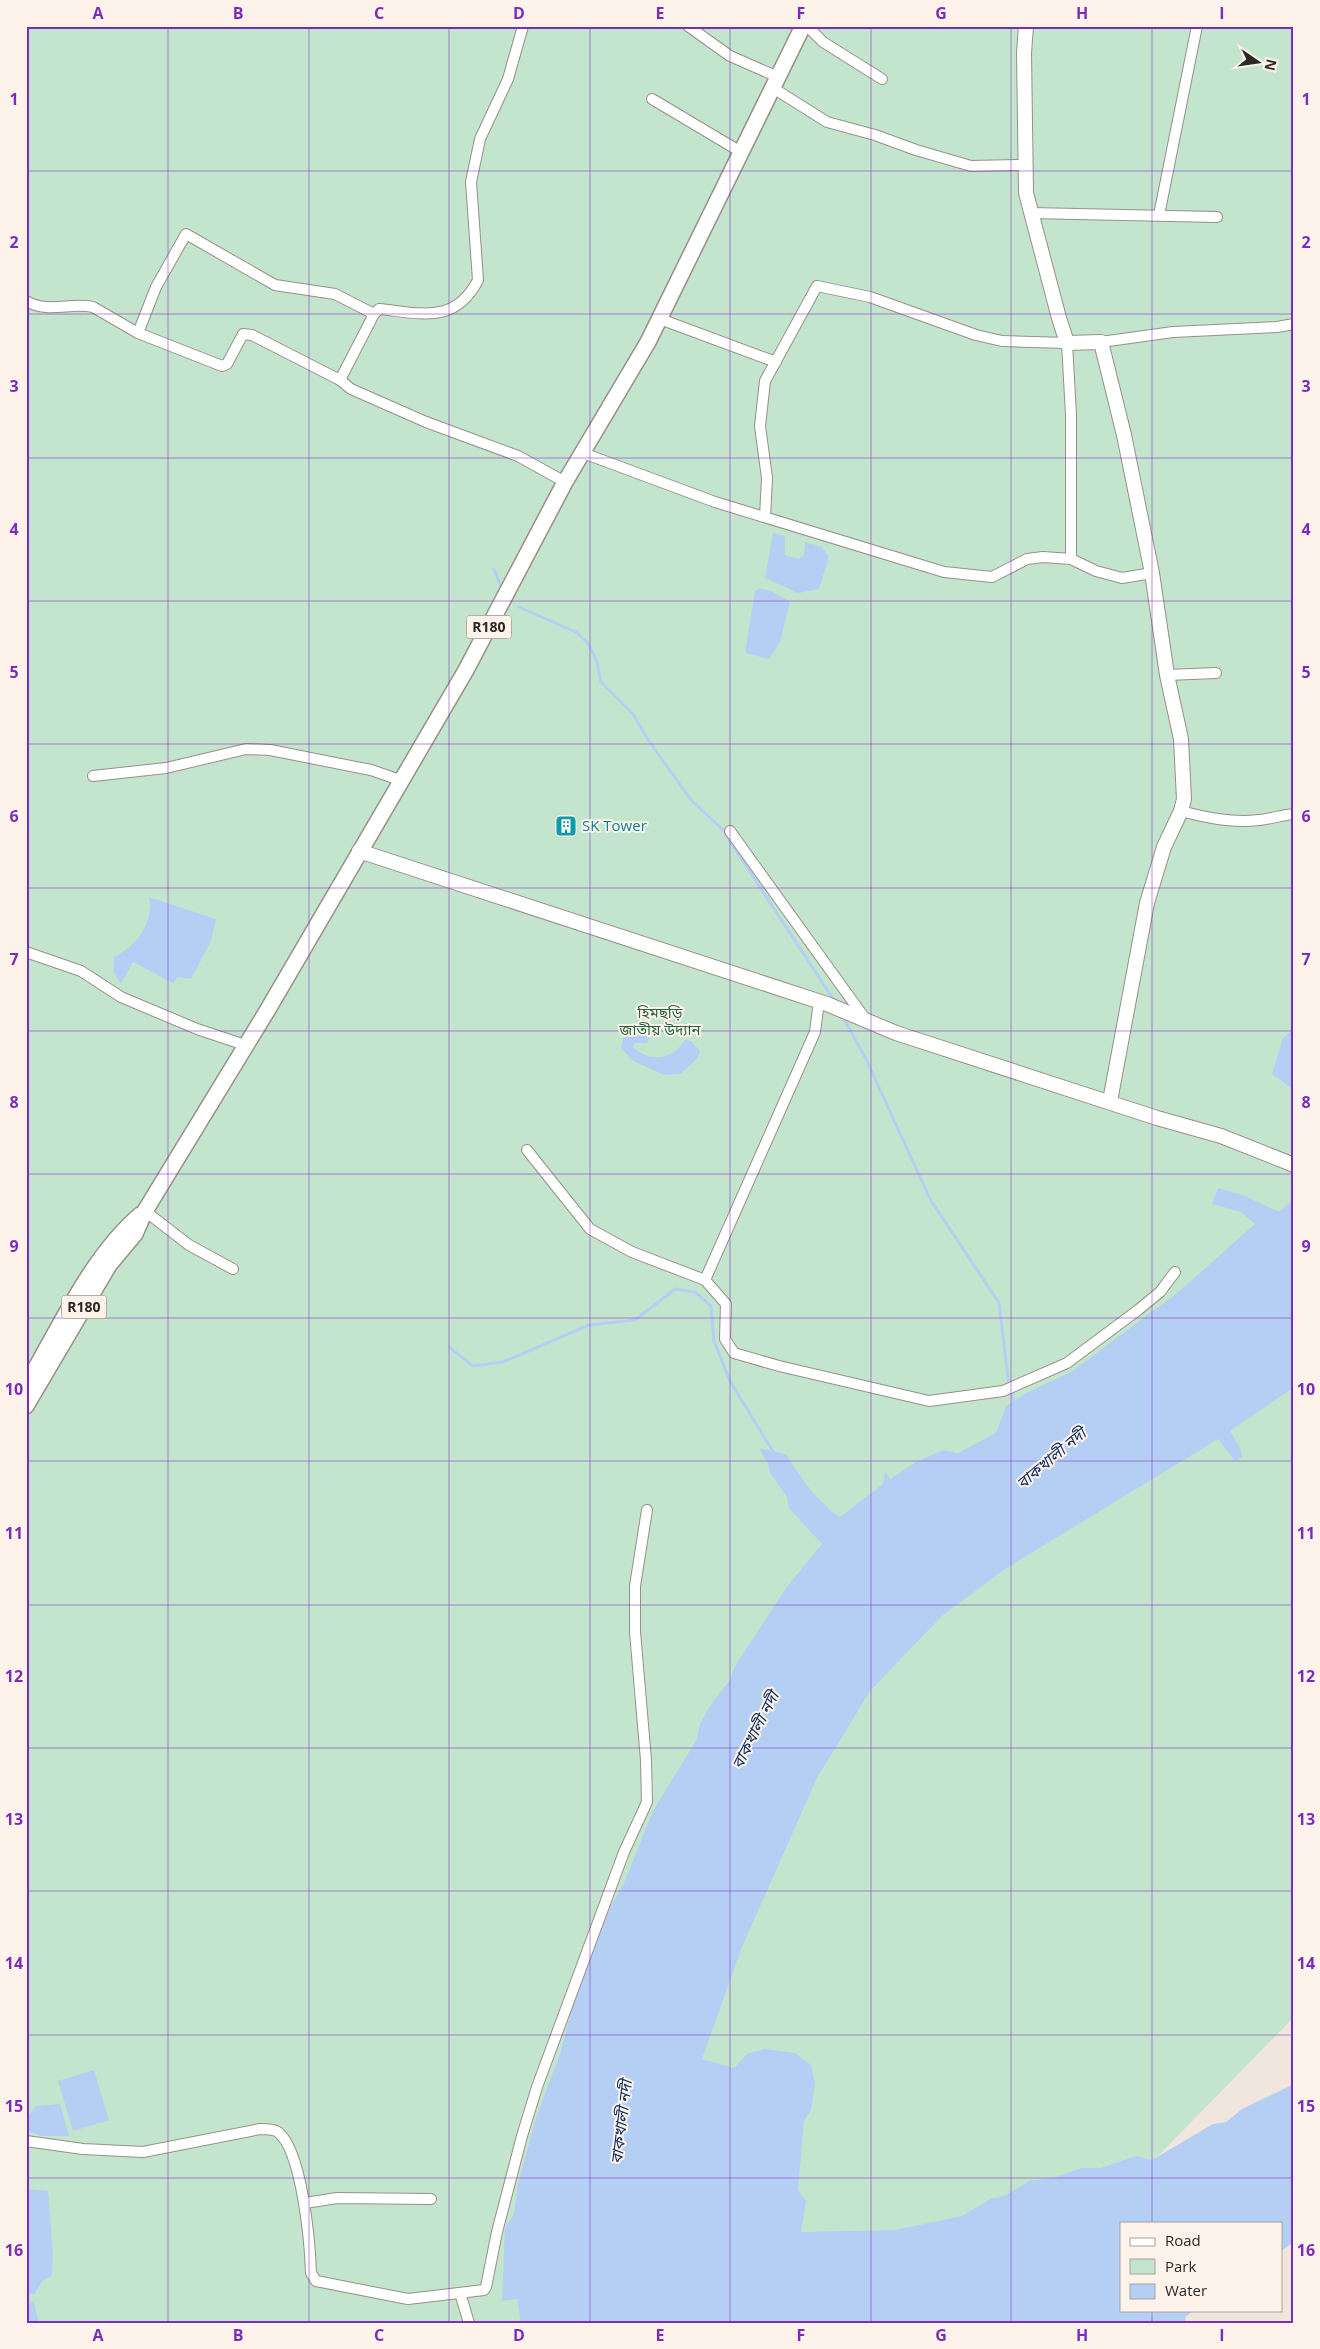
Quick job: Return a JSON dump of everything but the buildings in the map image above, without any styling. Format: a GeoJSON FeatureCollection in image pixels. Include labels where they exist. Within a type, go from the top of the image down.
{"type":"FeatureCollection","features":[{"type":"Feature","properties":{"kind":"main road","name":"R180"},"geometry":{"type":"LineString","coordinates":[[26,1406],[110,1265],[135,1234],[145,1211],[466,670],[565,482],[660,320],[803,26]]}},
{"type":"Feature","properties":{"kind":"main road","name":"R180"},"geometry":{"type":"LineString","coordinates":[[26,1385],[100,1258],[128,1226],[145,1211]]}},
{"type":"Feature","properties":{"kind":"street"},"geometry":{"type":"LineString","coordinates":[[340,380],[374,314],[379,309],[433,315],[447,310],[471,294],[478,280],[471,182],[476,156],[480,138],[508,79],[523,26]]}},
{"type":"Feature","properties":{"kind":"street"},"geometry":{"type":"LineString","coordinates":[[688,26],[730,56],[775,82],[827,122],[876,135],[916,150],[970,166],[1024,165]]}},
{"type":"Feature","properties":{"kind":"street"},"geometry":{"type":"LineString","coordinates":[[807,26],[823,42],[882,79]]}},
{"type":"Feature","properties":{"kind":"street"},"geometry":{"type":"LineString","coordinates":[[1026,26],[1024,53],[1024,165],[1026,192],[1030,213],[1067,343],[1072,415],[1071,559]]}},
{"type":"Feature","properties":{"kind":"street"},"geometry":{"type":"LineString","coordinates":[[1159,215],[1197,26]]}},
{"type":"Feature","properties":{"kind":"street"},"geometry":{"type":"LineString","coordinates":[[652,99],[742,152]]}},
{"type":"Feature","properties":{"kind":"street"},"geometry":{"type":"LineString","coordinates":[[1030,213],[1218,217]]}},
{"type":"Feature","properties":{"kind":"street"},"geometry":{"type":"LineString","coordinates":[[138,333],[156,287],[186,234],[275,285],[335,294],[374,314]]}},
{"type":"Feature","properties":{"kind":"street"},"geometry":{"type":"LineString","coordinates":[[765,517],[767,478],[760,426],[765,381],[817,286],[870,298],[976,335],[1002,341],[1101,342],[1173,332],[1277,328],[1294,324]]}},
{"type":"Feature","properties":{"kind":"street"},"geometry":{"type":"LineString","coordinates":[[26,302],[40,308],[49,309],[86,305],[93,307],[138,333],[222,366],[227,364],[243,334],[252,335],[340,380],[351,389],[426,422],[518,456],[565,482]]}},
{"type":"Feature","properties":{"kind":"street"},"geometry":{"type":"LineString","coordinates":[[660,320],[776,362]]}},
{"type":"Feature","properties":{"kind":"street"},"geometry":{"type":"LineString","coordinates":[[1101,342],[1124,435],[1152,573],[1167,675],[1182,739],[1184,799],[1181,811],[1164,847],[1147,903],[1110,1101]]}},
{"type":"Feature","properties":{"kind":"street"},"geometry":{"type":"LineString","coordinates":[[583,454],[715,502],[914,564],[977,577],[992,578],[1027,559],[1043,557],[1071,559],[1096,571],[1122,578],[1152,573]]}},
{"type":"Feature","properties":{"kind":"street"},"geometry":{"type":"LineString","coordinates":[[1167,675],[1216,673]]}},
{"type":"Feature","properties":{"kind":"street"},"geometry":{"type":"LineString","coordinates":[[92,776],[166,768],[246,749],[270,750],[370,770],[400,780]]}},
{"type":"Feature","properties":{"kind":"street"},"geometry":{"type":"LineString","coordinates":[[1181,811],[1213,819],[1239,820],[1260,820],[1294,814]]}},
{"type":"Feature","properties":{"kind":"street"},"geometry":{"type":"LineString","coordinates":[[730,831],[866,1020]]}},
{"type":"Feature","properties":{"kind":"street"},"geometry":{"type":"LineString","coordinates":[[359,851],[823,1002],[896,1033],[1220,1136],[1294,1165]]}},
{"type":"Feature","properties":{"kind":"street"},"geometry":{"type":"LineString","coordinates":[[26,952],[81,972],[122,997],[197,1029],[245,1045]]}},
{"type":"Feature","properties":{"kind":"street"},"geometry":{"type":"LineString","coordinates":[[705,1280],[815,1032],[823,1002]]}},
{"type":"Feature","properties":{"kind":"street"},"geometry":{"type":"LineString","coordinates":[[527,1150],[590,1229],[632,1252],[705,1280],[726,1304],[725,1339],[734,1353],[779,1366],[929,1401],[1003,1392],[1067,1363],[1160,1292],[1175,1272]]}},
{"type":"Feature","properties":{"kind":"street"},"geometry":{"type":"LineString","coordinates":[[145,1211],[189,1245],[233,1269]]}},
{"type":"Feature","properties":{"kind":"street"},"geometry":{"type":"LineString","coordinates":[[26,2141],[83,2149],[143,2152],[260,2128],[276,2130],[286,2140],[305,2203],[311,2273],[316,2281],[408,2299],[446,2293],[480,2292],[486,2287],[497,2232],[519,2146],[537,2087],[624,1852],[647,1802],[646,1760],[635,1632],[635,1586],[647,1510]]}},
{"type":"Feature","properties":{"kind":"street"},"geometry":{"type":"LineString","coordinates":[[305,2203],[337,2198],[431,2199]]}},
{"type":"Feature","properties":{"kind":"street"},"geometry":{"type":"LineString","coordinates":[[460,2293],[469,2323]]}},
{"type":"Feature","properties":{"kind":"green space","name":"হিমছড়ি জাতীয় উদ্যান"},"geometry":{"type":"Polygon","coordinates":[[[26,26],[1294,26],[1294,2017],[1118,2197],[808,2323],[26,2323],[26,26]]]}},
{"type":"Feature","properties":{"kind":"water"},"geometry":{"type":"Polygon","coordinates":[[[773,533],[785,536],[785,555],[799,559],[804,555],[805,542],[822,547],[829,557],[819,589],[798,593],[765,578],[773,533]]]}},
{"type":"Feature","properties":{"kind":"water"},"geometry":{"type":"Polygon","coordinates":[[[759,588],[773,592],[790,602],[780,642],[769,659],[745,653],[755,591],[759,588]]]}},
{"type":"Feature","properties":{"kind":"water"},"geometry":{"type":"Polygon","coordinates":[[[149,897],[216,919],[211,941],[191,979],[178,977],[173,983],[133,962],[121,984],[114,973],[114,957],[134,943],[143,931],[149,916],[149,897]]]}},
{"type":"Feature","properties":{"kind":"water"},"geometry":{"type":"Polygon","coordinates":[[[635,1023],[640,1024],[651,1035],[647,1043],[635,1043],[633,1047],[640,1052],[654,1057],[661,1057],[674,1052],[685,1040],[691,1041],[700,1051],[697,1059],[680,1074],[664,1075],[633,1061],[621,1048],[625,1033],[635,1023]]]}},
{"type":"Feature","properties":{"kind":"water"},"geometry":{"type":"Polygon","coordinates":[[[1294,1029],[1294,1090],[1272,1074],[1283,1038],[1294,1029]]]}},
{"type":"Feature","properties":{"kind":"water","name":"বাকখালী নদী"},"geometry":{"type":"Polygon","coordinates":[[[1218,1188],[1245,1196],[1279,1212],[1294,1199],[1294,1387],[1230,1431],[1240,1448],[1242,1457],[1235,1461],[1218,1439],[1005,1569],[942,1616],[870,1691],[817,1778],[742,1947],[702,2059],[734,2068],[747,2054],[764,2049],[795,2053],[811,2065],[815,2083],[811,2110],[804,2121],[798,2190],[806,2201],[801,2232],[895,2230],[962,2216],[991,2199],[1006,2195],[1029,2181],[1056,2177],[1082,2168],[1101,2168],[1136,2156],[1152,2160],[1213,2124],[1226,2122],[1242,2109],[1294,2084],[1294,2242],[1282,2250],[1282,2222],[1120,2222],[1120,2312],[1191,2312],[1185,2317],[1186,2323],[521,2323],[517,2299],[502,2301],[505,2228],[514,2214],[518,2184],[536,2118],[561,2051],[576,1992],[610,1908],[624,1883],[653,1811],[697,1739],[700,1724],[711,1704],[730,1680],[735,1666],[786,1588],[822,1544],[789,1508],[786,1495],[770,1473],[768,1464],[759,1448],[786,1454],[816,1496],[840,1517],[883,1484],[885,1472],[890,1479],[916,1462],[943,1450],[958,1453],[996,1433],[1006,1406],[1028,1392],[1071,1372],[1176,1294],[1255,1224],[1241,1212],[1212,1204],[1218,1188]]]}},
{"type":"Feature","properties":{"kind":"water"},"geometry":{"type":"Polygon","coordinates":[[[94,2070],[109,2120],[73,2131],[58,2081],[94,2070]]]}},
{"type":"Feature","properties":{"kind":"water"},"geometry":{"type":"Polygon","coordinates":[[[60,2104],[69,2136],[42,2136],[28,2131],[28,2116],[36,2106],[60,2104]]]}},
{"type":"Feature","properties":{"kind":"water"},"geometry":{"type":"Polygon","coordinates":[[[26,2189],[48,2191],[53,2253],[52,2276],[43,2280],[34,2295],[26,2293],[26,2189]]]}},
{"type":"Feature","properties":{"kind":"water"},"geometry":{"type":"Polygon","coordinates":[[[30,2301],[34,2302],[39,2323],[26,2323],[30,2301]]]}},
{"type":"Feature","properties":{"kind":"waterway"},"geometry":{"type":"LineString","coordinates":[[494,569],[502,589]]}},
{"type":"Feature","properties":{"kind":"waterway"},"geometry":{"type":"LineString","coordinates":[[519,607],[576,632],[588,643],[597,662],[601,682],[633,714],[649,741],[691,800],[722,829],[835,1002]]}},
{"type":"Feature","properties":{"kind":"waterway"},"geometry":{"type":"LineString","coordinates":[[843,1017],[866,1059],[930,1199],[999,1303],[1008,1378],[1014,1403]]}},
{"type":"Feature","properties":{"kind":"waterway"},"geometry":{"type":"LineString","coordinates":[[449,1347],[473,1366],[503,1362],[589,1325],[635,1320],[675,1289],[695,1292],[711,1306],[714,1341],[730,1381],[775,1455]]}},
{"type":"Feature","properties":{"kind":"place","name":"SK Tower"},"geometry":{"type":"Point","coordinates":[566,826]}}]}
